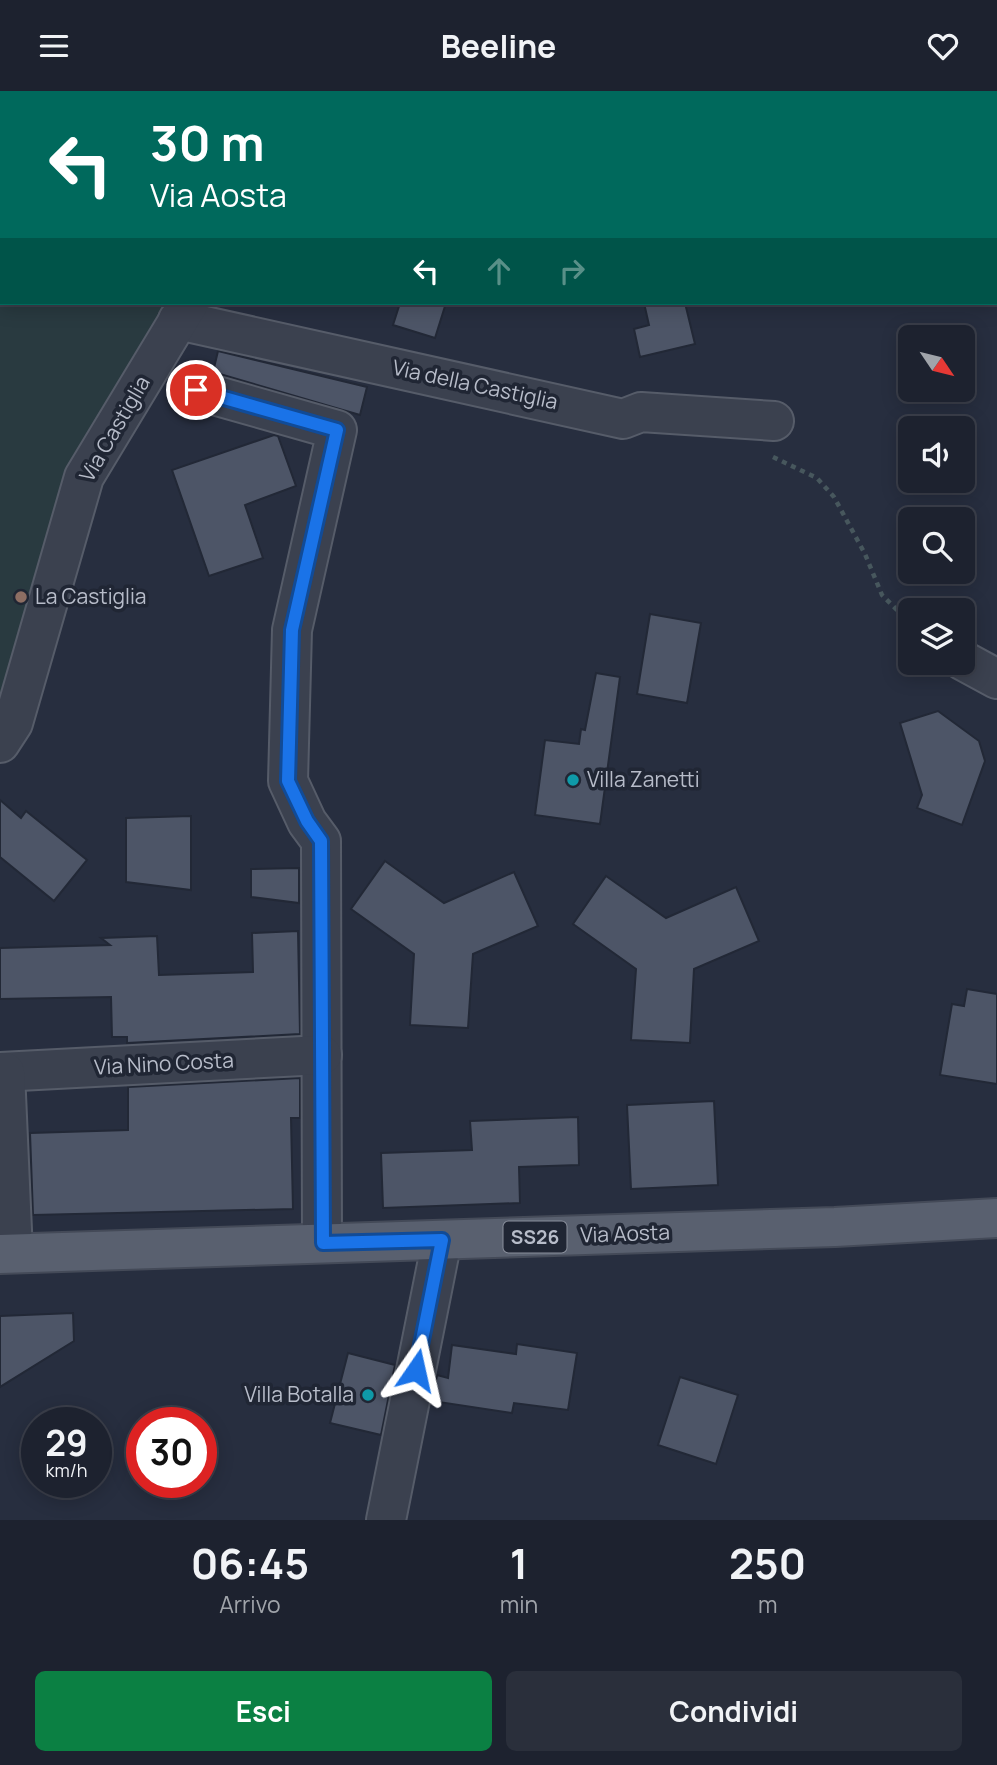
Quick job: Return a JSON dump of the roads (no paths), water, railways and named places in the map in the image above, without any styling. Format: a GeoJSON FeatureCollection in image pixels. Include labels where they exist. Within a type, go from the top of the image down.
{"type":"FeatureCollection","features":[{"type":"Feature","properties":{"kind":"main road","name":"Via Aosta"},"geometry":{"type":"LineString","coordinates":[[6,1254],[835,1227],[997,1218]]}},
{"type":"Feature","properties":{"kind":"street","name":"Via della Castiglia"},"geometry":{"type":"LineString","coordinates":[[183,311],[623,419],[641,412],[768,437]]}},
{"type":"Feature","properties":{"kind":"street","name":"Via Castiglia"},"geometry":{"type":"LineString","coordinates":[[0,743],[13,723],[84,477],[183,311]]}},
{"type":"Feature","properties":{"kind":"street"},"geometry":{"type":"LineString","coordinates":[[196,390],[337,430],[292,630],[288,781],[307,821],[321,841],[323,1243]]}},
{"type":"Feature","properties":{"kind":"street"},"geometry":{"type":"LineString","coordinates":[[975,667],[997,679]]}},
{"type":"Feature","properties":{"kind":"street","name":"Via Nino Costa"},"geometry":{"type":"LineString","coordinates":[[6,1254],[3,1072],[322,1055]]}},
{"type":"Feature","properties":{"kind":"street"},"geometry":{"type":"LineString","coordinates":[[386,1520],[442,1240]]}},
{"type":"Feature","properties":{"kind":"place","name":"La Castiglia"},"geometry":{"type":"Point","coordinates":[21,597]}},
{"type":"Feature","properties":{"kind":"place","name":"Villa Zanetti"},"geometry":{"type":"Point","coordinates":[573,780]}},
{"type":"Feature","properties":{"kind":"place","name":"Villa Botalla"},"geometry":{"type":"Point","coordinates":[368,1395]}}]}
